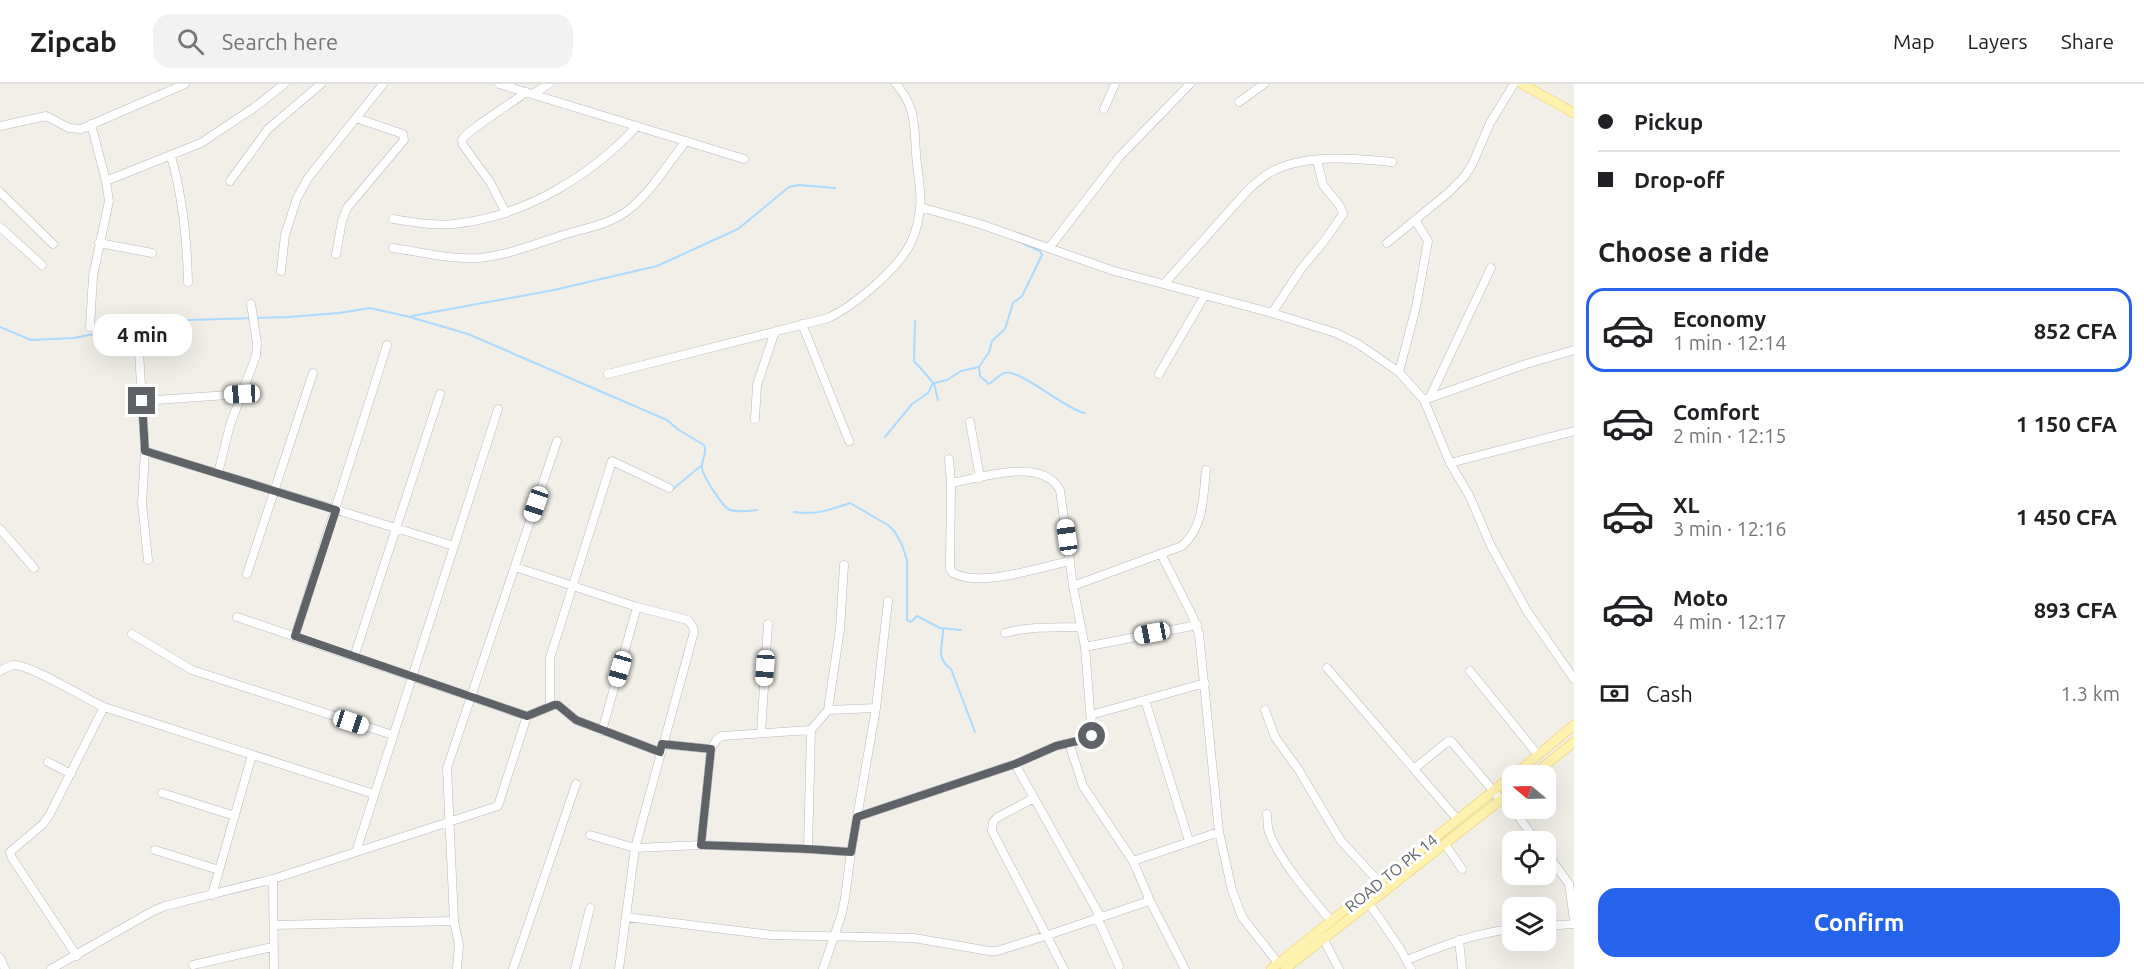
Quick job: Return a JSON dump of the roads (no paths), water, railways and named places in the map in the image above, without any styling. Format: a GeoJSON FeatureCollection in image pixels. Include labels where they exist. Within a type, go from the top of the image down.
{"type":"FeatureCollection","features":[{"type":"Feature","properties":{"kind":"main road"},"geometry":{"type":"LineString","coordinates":[[1522,84],[1574,113]]}},
{"type":"Feature","properties":{"kind":"main road","name":"ROAD TO PK 14"},"geometry":{"type":"LineString","coordinates":[[1526,765],[1574,725]]}},
{"type":"Feature","properties":{"kind":"main road"},"geometry":{"type":"LineString","coordinates":[[1546,765],[1574,742]]}},
{"type":"Feature","properties":{"kind":"main road","name":"ROAD TO PK 14"},"geometry":{"type":"LineString","coordinates":[[1278,967],[1323,938],[1369,903],[1383,886],[1457,819],[1502,785]]}},
{"type":"Feature","properties":{"kind":"main road","name":"ROAD TO PK 14"},"geometry":{"type":"LineString","coordinates":[[1278,967],[1331,921],[1446,844],[1502,799]]}},
{"type":"Feature","properties":{"kind":"street"},"geometry":{"type":"LineString","coordinates":[[0,126],[46,116],[75,129],[185,84]]}},
{"type":"Feature","properties":{"kind":"street"},"geometry":{"type":"LineString","coordinates":[[106,181],[201,143],[284,84]]}},
{"type":"Feature","properties":{"kind":"street"},"geometry":{"type":"LineString","coordinates":[[230,180],[272,124],[321,84]]}},
{"type":"Feature","properties":{"kind":"street"},"geometry":{"type":"LineString","coordinates":[[281,271],[285,236],[297,198],[308,178],[383,84]]}},
{"type":"Feature","properties":{"kind":"street"},"geometry":{"type":"LineString","coordinates":[[499,84],[744,159]]}},
{"type":"Feature","properties":{"kind":"street"},"geometry":{"type":"LineString","coordinates":[[506,213],[490,182],[463,145],[462,140],[467,133],[530,93],[549,84]]}},
{"type":"Feature","properties":{"kind":"street"},"geometry":{"type":"LineString","coordinates":[[608,374],[828,318],[854,303],[894,266],[913,239],[920,207],[914,118],[906,96],[896,84]]}},
{"type":"Feature","properties":{"kind":"street"},"geometry":{"type":"LineString","coordinates":[[1104,109],[1115,84]]}},
{"type":"Feature","properties":{"kind":"street"},"geometry":{"type":"LineString","coordinates":[[1049,248],[1120,156],[1190,84]]}},
{"type":"Feature","properties":{"kind":"street"},"geometry":{"type":"LineString","coordinates":[[1239,102],[1264,84]]}},
{"type":"Feature","properties":{"kind":"street"},"geometry":{"type":"LineString","coordinates":[[1387,243],[1448,193],[1468,172],[1490,123],[1514,84]]}},
{"type":"Feature","properties":{"kind":"street"},"geometry":{"type":"LineString","coordinates":[[336,254],[342,221],[347,208],[404,140],[403,134],[356,118]]}},
{"type":"Feature","properties":{"kind":"street"},"geometry":{"type":"LineString","coordinates":[[90,327],[93,276],[109,201],[91,124]]}},
{"type":"Feature","properties":{"kind":"street"},"geometry":{"type":"LineString","coordinates":[[393,219],[436,225],[454,224],[506,213],[527,205],[598,163],[616,149],[637,126]]}},
{"type":"Feature","properties":{"kind":"street"},"geometry":{"type":"LineString","coordinates":[[393,248],[479,258],[525,248],[613,219],[629,209],[645,194],[686,141]]}},
{"type":"Feature","properties":{"kind":"street"},"geometry":{"type":"LineString","coordinates":[[171,156],[180,185],[187,237],[188,282]]}},
{"type":"Feature","properties":{"kind":"street"},"geometry":{"type":"LineString","coordinates":[[1164,284],[1248,190],[1276,169],[1317,160],[1355,158],[1392,162]]}},
{"type":"Feature","properties":{"kind":"street"},"geometry":{"type":"LineString","coordinates":[[1272,313],[1301,269],[1343,214],[1340,206],[1323,185],[1317,160]]}},
{"type":"Feature","properties":{"kind":"street"},"geometry":{"type":"LineString","coordinates":[[0,192],[53,244]]}},
{"type":"Feature","properties":{"kind":"street"},"geometry":{"type":"LineString","coordinates":[[920,207],[980,224],[1114,271],[1272,313],[1343,337],[1358,344],[1399,372],[1427,399],[1450,463],[1468,495],[1491,546],[1519,598],[1574,679]]}},
{"type":"Feature","properties":{"kind":"street"},"geometry":{"type":"LineString","coordinates":[[1399,372],[1416,307],[1428,241],[1415,220]]}},
{"type":"Feature","properties":{"kind":"street"},"geometry":{"type":"LineString","coordinates":[[0,227],[42,266]]}},
{"type":"Feature","properties":{"kind":"street"},"geometry":{"type":"LineString","coordinates":[[99,243],[152,253]]}},
{"type":"Feature","properties":{"kind":"street"},"geometry":{"type":"LineString","coordinates":[[1427,399],[1491,268]]}},
{"type":"Feature","properties":{"kind":"street"},"geometry":{"type":"LineString","coordinates":[[1159,374],[1205,295]]}},
{"type":"Feature","properties":{"kind":"street"},"geometry":{"type":"LineString","coordinates":[[218,473],[230,425],[256,356],[257,343],[251,304]]}},
{"type":"Feature","properties":{"kind":"street"},"geometry":{"type":"LineString","coordinates":[[802,324],[849,441]]}},
{"type":"Feature","properties":{"kind":"street"},"geometry":{"type":"LineString","coordinates":[[755,419],[757,385],[775,331]]}},
{"type":"Feature","properties":{"kind":"street"},"geometry":{"type":"LineString","coordinates":[[295,636],[387,345]]}},
{"type":"Feature","properties":{"kind":"street"},"geometry":{"type":"LineString","coordinates":[[1427,399],[1526,364],[1574,350]]}},
{"type":"Feature","properties":{"kind":"street"},"geometry":{"type":"LineString","coordinates":[[140,352],[145,451],[142,503],[148,560]]}},
{"type":"Feature","properties":{"kind":"street"},"geometry":{"type":"LineString","coordinates":[[247,574],[313,373]]}},
{"type":"Feature","properties":{"kind":"street"},"geometry":{"type":"LineString","coordinates":[[142,401],[242,394]]}},
{"type":"Feature","properties":{"kind":"street"},"geometry":{"type":"LineString","coordinates":[[354,657],[440,394]]}},
{"type":"Feature","properties":{"kind":"street"},"geometry":{"type":"LineString","coordinates":[[356,852],[498,409]]}},
{"type":"Feature","properties":{"kind":"street"},"geometry":{"type":"LineString","coordinates":[[970,422],[980,478]]}},
{"type":"Feature","properties":{"kind":"street"},"geometry":{"type":"LineString","coordinates":[[1450,463],[1574,431]]}},
{"type":"Feature","properties":{"kind":"street"},"geometry":{"type":"LineString","coordinates":[[457,969],[459,945],[454,921],[447,768],[557,441]]}},
{"type":"Feature","properties":{"kind":"street"},"geometry":{"type":"LineString","coordinates":[[145,451],[454,546]]}},
{"type":"Feature","properties":{"kind":"street"},"geometry":{"type":"LineString","coordinates":[[949,459],[950,570],[953,573],[972,578],[998,576],[1070,561]]}},
{"type":"Feature","properties":{"kind":"street"},"geometry":{"type":"LineString","coordinates":[[550,706],[550,658],[612,461],[669,488]]}},
{"type":"Feature","properties":{"kind":"street"},"geometry":{"type":"LineString","coordinates":[[1073,586],[1182,546],[1192,538],[1201,514],[1206,470]]}},
{"type":"Feature","properties":{"kind":"street"},"geometry":{"type":"LineString","coordinates":[[857,817],[1015,764],[1056,746],[1092,736],[1085,647],[1057,483],[1043,475],[1026,471],[951,483]]}},
{"type":"Feature","properties":{"kind":"street"},"geometry":{"type":"LineString","coordinates":[[0,529],[34,568]]}},
{"type":"Feature","properties":{"kind":"street"},"geometry":{"type":"LineString","coordinates":[[1161,554],[1197,625],[1219,832],[1232,890],[1242,917],[1278,967]]}},
{"type":"Feature","properties":{"kind":"street"},"geometry":{"type":"LineString","coordinates":[[808,849],[811,730],[828,710],[840,629],[844,564]]}},
{"type":"Feature","properties":{"kind":"street"},"geometry":{"type":"LineString","coordinates":[[514,567],[637,607],[687,620],[693,627],[694,632],[634,848],[617,969]]}},
{"type":"Feature","properties":{"kind":"street"},"geometry":{"type":"LineString","coordinates":[[823,969],[843,913],[876,708],[888,601]]}},
{"type":"Feature","properties":{"kind":"street"},"geometry":{"type":"LineString","coordinates":[[602,731],[637,607]]}},
{"type":"Feature","properties":{"kind":"street"},"geometry":{"type":"LineString","coordinates":[[237,616],[527,716],[558,705],[571,718],[602,731],[661,748],[711,749]]}},
{"type":"Feature","properties":{"kind":"street"},"geometry":{"type":"LineString","coordinates":[[761,733],[768,624]]}},
{"type":"Feature","properties":{"kind":"street"},"geometry":{"type":"LineString","coordinates":[[1085,647],[1197,625]]}},
{"type":"Feature","properties":{"kind":"street"},"geometry":{"type":"LineString","coordinates":[[1005,633],[1032,627],[1047,629],[1081,627]]}},
{"type":"Feature","properties":{"kind":"street"},"geometry":{"type":"LineString","coordinates":[[132,634],[192,670],[393,735]]}},
{"type":"Feature","properties":{"kind":"street"},"geometry":{"type":"LineString","coordinates":[[1,668],[15,665],[34,670],[104,707],[374,794]]}},
{"type":"Feature","properties":{"kind":"street"},"geometry":{"type":"LineString","coordinates":[[1327,668],[1457,819]]}},
{"type":"Feature","properties":{"kind":"street"},"geometry":{"type":"LineString","coordinates":[[1470,671],[1538,755]]}},
{"type":"Feature","properties":{"kind":"street"},"geometry":{"type":"LineString","coordinates":[[1091,716],[1204,683]]}},
{"type":"Feature","properties":{"kind":"street"},"geometry":{"type":"LineString","coordinates":[[1145,700],[1190,841]]}},
{"type":"Feature","properties":{"kind":"street"},"geometry":{"type":"LineString","coordinates":[[77,956],[10,855],[12,849],[43,824],[104,707]]}},
{"type":"Feature","properties":{"kind":"street"},"geometry":{"type":"LineString","coordinates":[[828,710],[876,708]]}},
{"type":"Feature","properties":{"kind":"street"},"geometry":{"type":"LineString","coordinates":[[1265,710],[1275,737],[1298,769],[1341,841],[1383,886]]}},
{"type":"Feature","properties":{"kind":"street"},"geometry":{"type":"LineString","coordinates":[[51,969],[69,961],[153,911],[273,879],[498,806],[527,716]]}},
{"type":"Feature","properties":{"kind":"street"},"geometry":{"type":"LineString","coordinates":[[701,845],[711,749],[717,739],[722,736],[811,730]]}},
{"type":"Feature","properties":{"kind":"street"},"geometry":{"type":"LineString","coordinates":[[1414,769],[1447,742],[1452,741],[1502,799]]}},
{"type":"Feature","properties":{"kind":"street"},"geometry":{"type":"LineString","coordinates":[[1069,743],[1083,786],[1133,861],[1149,899],[1185,969]]}},
{"type":"Feature","properties":{"kind":"street"},"geometry":{"type":"LineString","coordinates":[[212,894],[252,755]]}},
{"type":"Feature","properties":{"kind":"street"},"geometry":{"type":"LineString","coordinates":[[48,762],[71,774]]}},
{"type":"Feature","properties":{"kind":"street"},"geometry":{"type":"LineString","coordinates":[[1015,764],[1099,917],[1119,966]]}},
{"type":"Feature","properties":{"kind":"street"},"geometry":{"type":"LineString","coordinates":[[513,969],[576,784]]}},
{"type":"Feature","properties":{"kind":"street"},"geometry":{"type":"LineString","coordinates":[[162,793],[235,816]]}},
{"type":"Feature","properties":{"kind":"street"},"geometry":{"type":"LineString","coordinates":[[1034,798],[998,817],[993,822],[992,831],[1064,969]]}},
{"type":"Feature","properties":{"kind":"street"},"geometry":{"type":"LineString","coordinates":[[1267,814],[1268,830],[1277,848],[1331,921]]}},
{"type":"Feature","properties":{"kind":"street"},"geometry":{"type":"LineString","coordinates":[[1133,861],[1219,832]]}},
{"type":"Feature","properties":{"kind":"street"},"geometry":{"type":"LineString","coordinates":[[590,835],[634,848],[701,845],[851,852]]}},
{"type":"Feature","properties":{"kind":"street"},"geometry":{"type":"LineString","coordinates":[[1446,844],[1462,870]]}},
{"type":"Feature","properties":{"kind":"street"},"geometry":{"type":"LineString","coordinates":[[617,969],[634,848]]}},
{"type":"Feature","properties":{"kind":"street"},"geometry":{"type":"LineString","coordinates":[[155,850],[219,870]]}},
{"type":"Feature","properties":{"kind":"street"},"geometry":{"type":"LineString","coordinates":[[1556,866],[1569,884],[1574,922],[1556,924]]}},
{"type":"Feature","properties":{"kind":"street"},"geometry":{"type":"LineString","coordinates":[[273,879],[274,969]]}},
{"type":"Feature","properties":{"kind":"street"},"geometry":{"type":"LineString","coordinates":[[626,917],[771,935],[914,938],[997,951],[1149,899]]}},
{"type":"Feature","properties":{"kind":"street"},"geometry":{"type":"LineString","coordinates":[[1369,903],[1411,969]]}},
{"type":"Feature","properties":{"kind":"street"},"geometry":{"type":"LineString","coordinates":[[575,969],[590,908]]}},
{"type":"Feature","properties":{"kind":"street"},"geometry":{"type":"LineString","coordinates":[[274,925],[454,921]]}},
{"type":"Feature","properties":{"kind":"street"},"geometry":{"type":"LineString","coordinates":[[1407,960],[1459,940],[1502,930]]}},
{"type":"Feature","properties":{"kind":"street"},"geometry":{"type":"LineString","coordinates":[[1323,938],[1339,969]]}},
{"type":"Feature","properties":{"kind":"street"},"geometry":{"type":"LineString","coordinates":[[1459,940],[1462,969]]}},
{"type":"Feature","properties":{"kind":"street"},"geometry":{"type":"LineString","coordinates":[[193,965],[272,947]]}},
{"type":"Feature","properties":{"kind":"street"},"geometry":{"type":"LineString","coordinates":[[0,958],[5,969]]}},
{"type":"Feature","properties":{"kind":"street"},"geometry":{"type":"LineString","coordinates":[[69,961],[74,969]]}},
{"type":"Feature","properties":{"kind":"waterway"},"geometry":{"type":"LineString","coordinates":[[412,316],[554,290],[657,266],[738,229],[789,187],[799,185],[835,188]]}},
{"type":"Feature","properties":{"kind":"waterway"},"geometry":{"type":"LineString","coordinates":[[1024,244],[1040,251],[1042,255],[1022,296],[1013,303],[1005,329],[992,341],[989,352],[979,367],[980,376],[989,384],[1000,375],[1011,373],[1085,413]]}},
{"type":"Feature","properties":{"kind":"waterway"},"geometry":{"type":"LineString","coordinates":[[0,327],[31,340],[74,338],[99,333],[141,318],[189,320],[289,317],[370,308],[410,317],[468,334],[667,420],[704,445],[703,472],[725,506],[735,511],[757,510]]}},
{"type":"Feature","properties":{"kind":"waterway"},"geometry":{"type":"LineString","coordinates":[[885,437],[912,404],[928,393],[933,383],[914,361],[915,321]]}},
{"type":"Feature","properties":{"kind":"waterway"},"geometry":{"type":"LineString","coordinates":[[938,400],[934,383],[947,380],[961,371],[979,367]]}},
{"type":"Feature","properties":{"kind":"waterway"},"geometry":{"type":"LineString","coordinates":[[673,489],[702,465]]}},
{"type":"Feature","properties":{"kind":"waterway"},"geometry":{"type":"LineString","coordinates":[[794,512],[829,510],[850,503],[888,525],[895,532],[907,560],[907,620],[911,622],[917,616],[940,628],[961,630]]}},
{"type":"Feature","properties":{"kind":"waterway"},"geometry":{"type":"LineString","coordinates":[[943,630],[941,656],[951,669],[975,732]]}}]}
